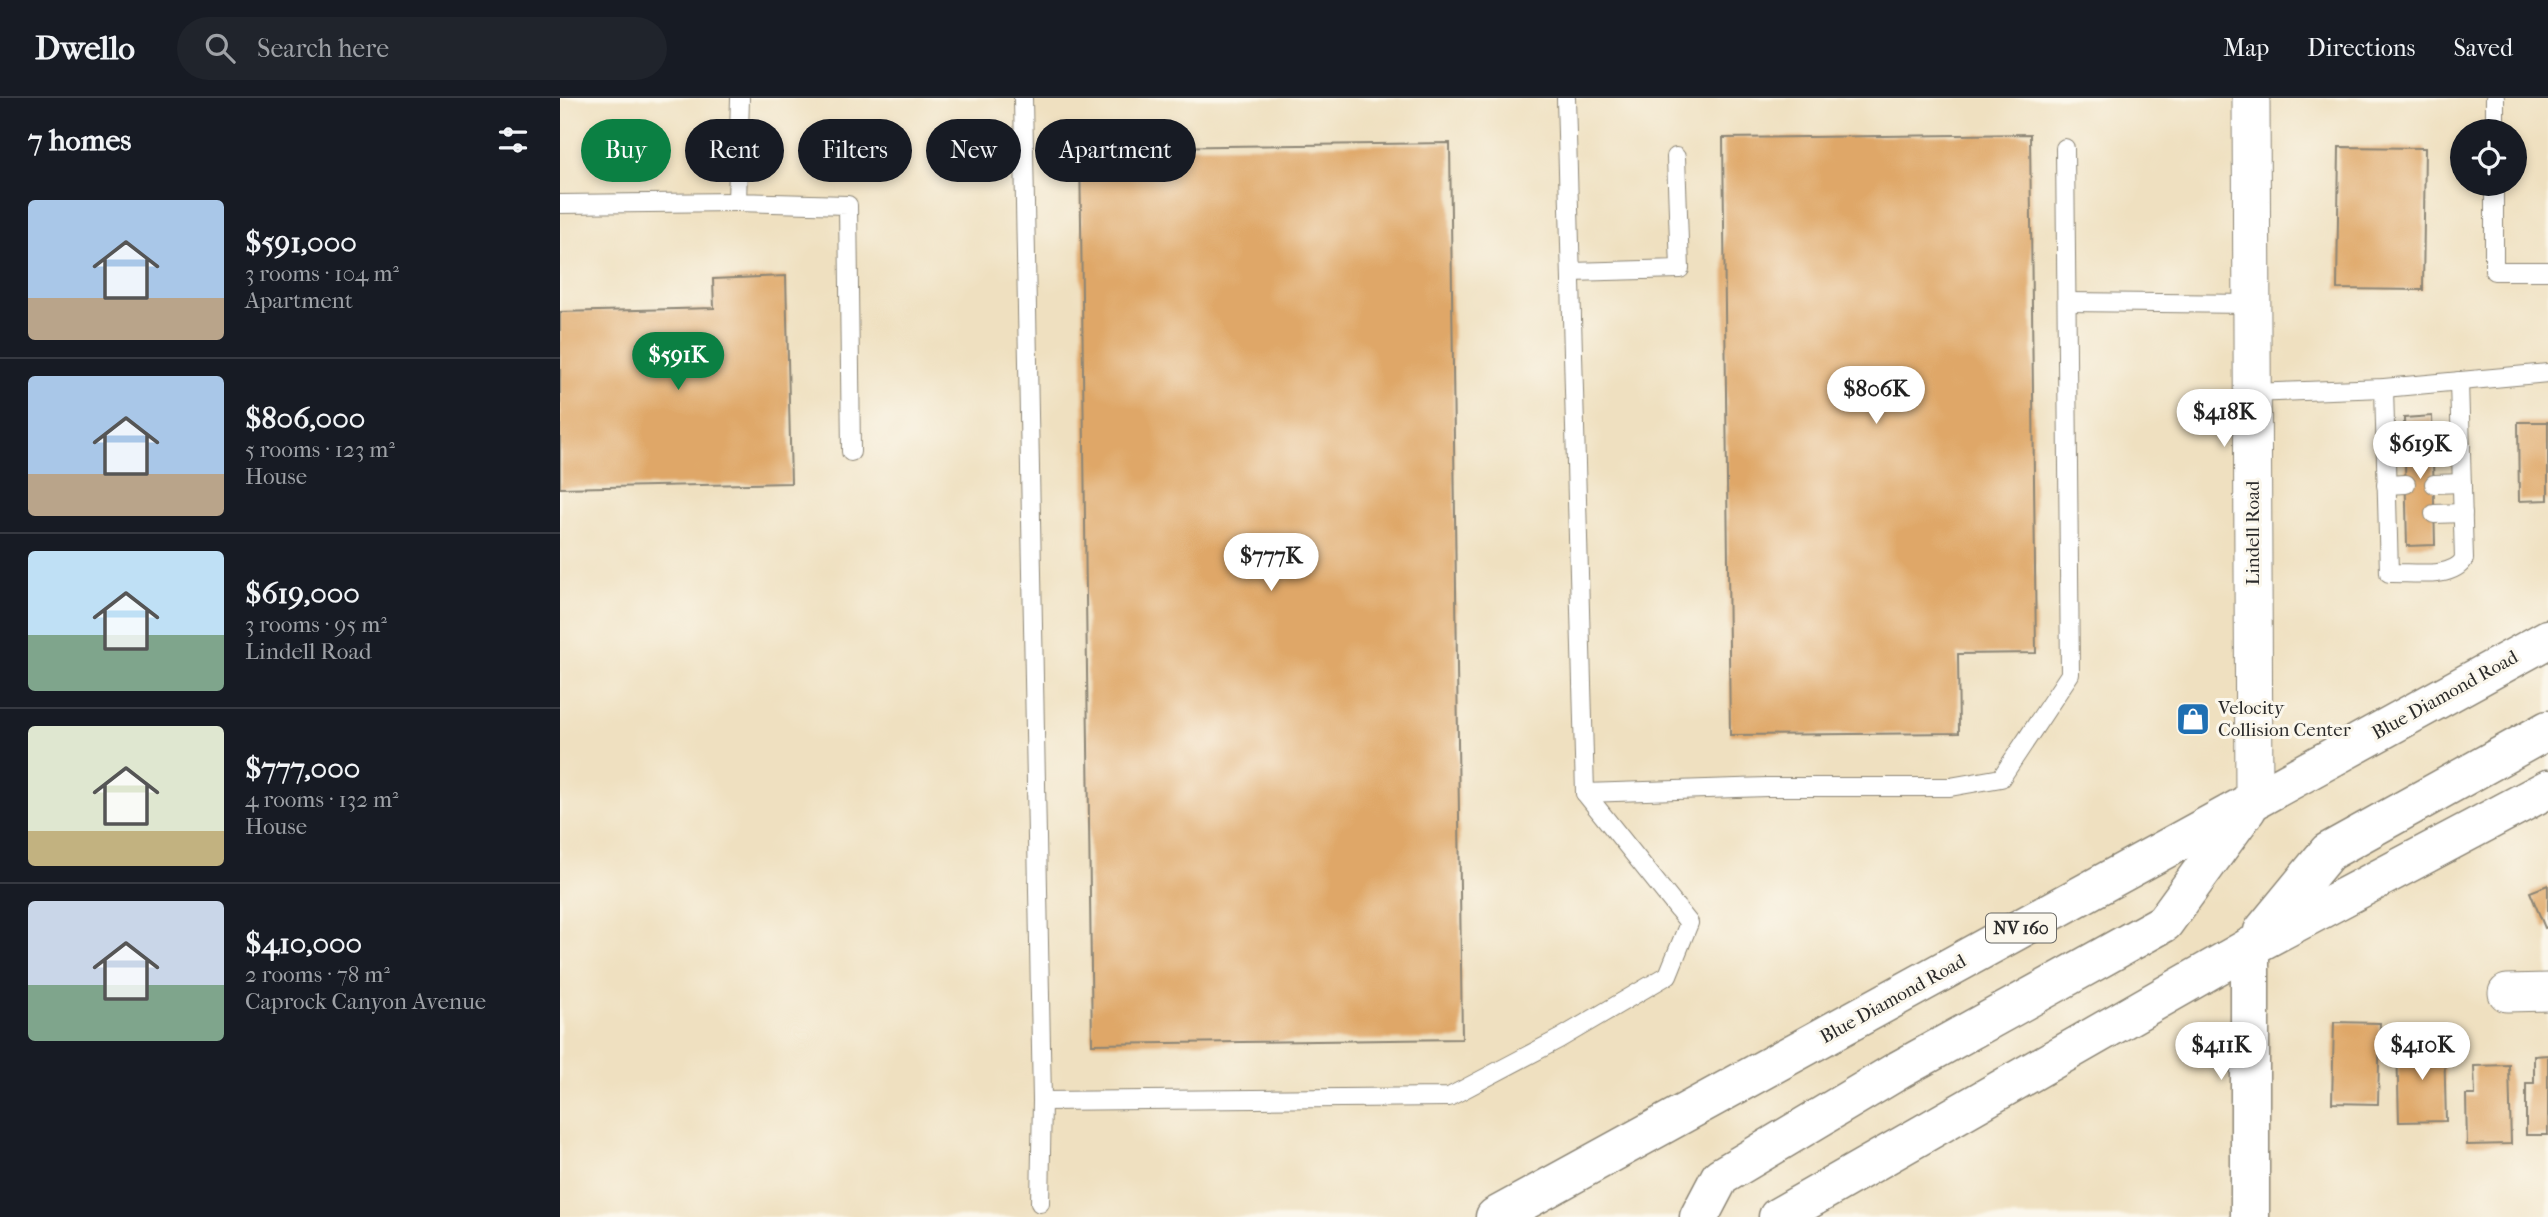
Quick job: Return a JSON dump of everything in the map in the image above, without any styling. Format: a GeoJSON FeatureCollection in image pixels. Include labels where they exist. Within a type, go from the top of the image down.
{"type":"FeatureCollection","features":[{"type":"Feature","properties":{"kind":"main road","name":"Blue Diamond Road"},"geometry":{"type":"LineString","coordinates":[[1495,1217],[2548,639]]}},
{"type":"Feature","properties":{"kind":"main road"},"geometry":{"type":"LineString","coordinates":[[2250,1217],[2250,947],[2328,852],[2548,730]]}},
{"type":"Feature","properties":{"kind":"main road"},"geometry":{"type":"LineString","coordinates":[[1778,1217],[2250,947],[2548,789]]}},
{"type":"Feature","properties":{"kind":"main road"},"geometry":{"type":"LineString","coordinates":[[1699,1217],[1720,1177],[1899,1070],[2164,923],[2254,800]]}},
{"type":"Feature","properties":{"kind":"street","name":"Lindell Road"},"geometry":{"type":"LineString","coordinates":[[2252,98],[2254,800]]}},
{"type":"Feature","properties":{"kind":"street"},"geometry":{"type":"LineString","coordinates":[[2507,993],[2548,992]]}},
{"type":"Feature","properties":{"kind":"lane"},"geometry":{"type":"LineString","coordinates":[[737,202],[740,98]]}},
{"type":"Feature","properties":{"kind":"lane"},"geometry":{"type":"LineString","coordinates":[[1023,98],[1042,1101],[1040,1203]]}},
{"type":"Feature","properties":{"kind":"lane"},"geometry":{"type":"LineString","coordinates":[[1042,1101],[1449,1097],[1559,1040],[1668,975],[1689,923],[1585,793],[1566,98]]}},
{"type":"Feature","properties":{"kind":"lane"},"geometry":{"type":"LineString","coordinates":[[2495,98],[2495,119]]}},
{"type":"Feature","properties":{"kind":"lane"},"geometry":{"type":"LineString","coordinates":[[1585,793],[1767,787],[1950,787],[2001,778],[2070,674],[2065,148]]}},
{"type":"Feature","properties":{"kind":"lane"},"geometry":{"type":"LineString","coordinates":[[1571,272],[1680,269],[1676,157]]}},
{"type":"Feature","properties":{"kind":"lane"},"geometry":{"type":"LineString","coordinates":[[2494,196],[2494,271],[2548,271]]}},
{"type":"Feature","properties":{"kind":"lane"},"geometry":{"type":"LineString","coordinates":[[560,204],[737,202],[848,205],[851,452]]}},
{"type":"Feature","properties":{"kind":"lane"},"geometry":{"type":"LineString","coordinates":[[2067,302],[2252,304]]}},
{"type":"Feature","properties":{"kind":"lane"},"geometry":{"type":"LineString","coordinates":[[2253,393],[2384,388],[2548,373]]}},
{"type":"Feature","properties":{"kind":"lane"},"geometry":{"type":"LineString","coordinates":[[2384,388],[2389,573],[2448,571],[2459,567],[2464,559],[2459,381]]}},
{"type":"Feature","properties":{"kind":"lane"},"geometry":{"type":"LineString","coordinates":[[2433,447],[2461,446]]}},
{"type":"Feature","properties":{"kind":"lane"},"geometry":{"type":"LineString","coordinates":[[2385,449],[2405,448]]}},
{"type":"Feature","properties":{"kind":"lane"},"geometry":{"type":"LineString","coordinates":[[2434,484],[2462,483]]}},
{"type":"Feature","properties":{"kind":"lane"},"geometry":{"type":"LineString","coordinates":[[2386,485],[2406,484]]}},
{"type":"Feature","properties":{"kind":"lane"},"geometry":{"type":"LineString","coordinates":[[2434,514],[2463,513]]}},
{"type":"Feature","properties":{"kind":"lane"},"geometry":{"type":"LineString","coordinates":[[2387,515],[2406,515]]}},
{"type":"Feature","properties":{"kind":"building"},"geometry":{"type":"Polygon","coordinates":[[[2030,134],[2036,653],[1958,654],[1959,733],[1730,735],[1723,138],[2030,134]]]}},
{"type":"Feature","properties":{"kind":"building"},"geometry":{"type":"Polygon","coordinates":[[[1450,143],[1462,1039],[1092,1044],[1080,182],[1196,182],[1196,146],[1450,143]]]}},
{"type":"Feature","properties":{"kind":"building"},"geometry":{"type":"Polygon","coordinates":[[[2339,147],[2425,148],[2423,290],[2337,289],[2339,147]]]}},
{"type":"Feature","properties":{"kind":"building"},"geometry":{"type":"Polygon","coordinates":[[[786,276],[791,483],[560,488],[560,312],[714,308],[713,279],[786,276]]]}},
{"type":"Feature","properties":{"kind":"building"},"geometry":{"type":"Polygon","coordinates":[[[2432,416],[2435,545],[2407,546],[2404,418],[2432,416]]]}},
{"type":"Feature","properties":{"kind":"building"},"geometry":{"type":"Polygon","coordinates":[[[2518,422],[2548,422],[2548,500],[2519,501],[2518,422]]]}},
{"type":"Feature","properties":{"kind":"building"},"geometry":{"type":"Polygon","coordinates":[[[2548,885],[2548,927],[2545,928],[2530,892],[2548,885]]]}},
{"type":"Feature","properties":{"kind":"building"},"geometry":{"type":"Polygon","coordinates":[[[2334,1022],[2380,1023],[2378,1104],[2332,1103],[2334,1022]]]}},
{"type":"Feature","properties":{"kind":"building"},"geometry":{"type":"Polygon","coordinates":[[[2444,1043],[2446,1121],[2399,1122],[2397,1044],[2444,1043]]]}},
{"type":"Feature","properties":{"kind":"building"},"geometry":{"type":"Polygon","coordinates":[[[2548,1055],[2548,1135],[2526,1135],[2526,1083],[2534,1083],[2534,1056],[2548,1055]]]}},
{"type":"Feature","properties":{"kind":"building"},"geometry":{"type":"Polygon","coordinates":[[[2509,1065],[2511,1144],[2467,1145],[2466,1095],[2475,1095],[2474,1066],[2509,1065]]]}},
{"type":"Feature","properties":{"kind":"place","name":"Velocity Collision Center"},"geometry":{"type":"Point","coordinates":[2193,719]}}]}
